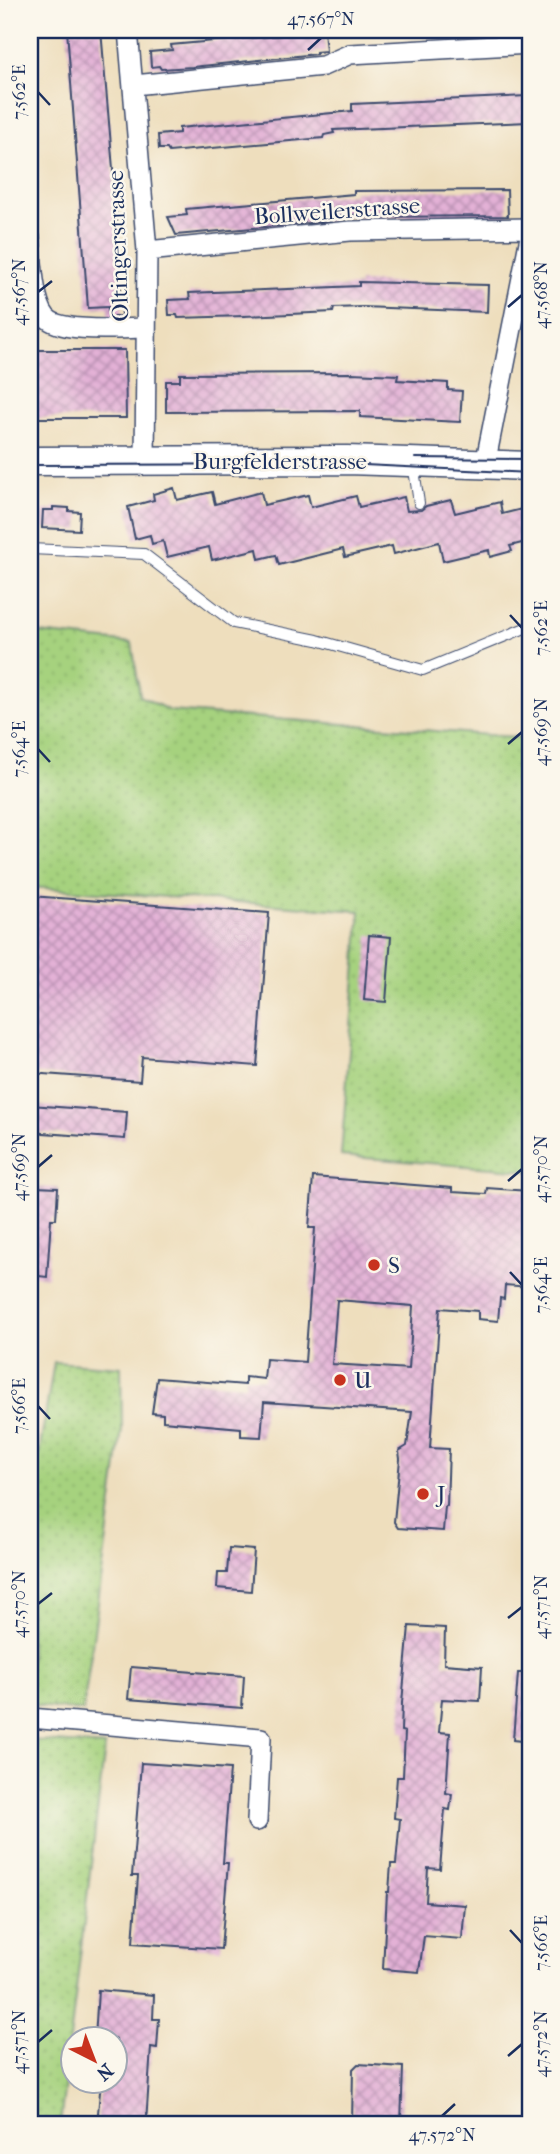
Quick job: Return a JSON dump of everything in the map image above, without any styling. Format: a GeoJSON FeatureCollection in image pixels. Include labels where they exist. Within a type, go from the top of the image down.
{"type":"FeatureCollection","features":[{"type":"Feature","properties":{"kind":"main road","name":"Burgfelderstrasse"},"geometry":{"type":"LineString","coordinates":[[30,461],[413,462],[530,466]]}},
{"type":"Feature","properties":{"kind":"street","name":"Oltingerstrasse"},"geometry":{"type":"LineString","coordinates":[[128,30],[147,251],[145,460]]}},
{"type":"Feature","properties":{"kind":"street"},"geometry":{"type":"LineString","coordinates":[[134,85],[323,66],[350,54],[530,44]]}},
{"type":"Feature","properties":{"kind":"street","name":"Bollweilerstrasse"},"geometry":{"type":"LineString","coordinates":[[147,251],[350,231],[530,228]]}},
{"type":"Feature","properties":{"kind":"street"},"geometry":{"type":"LineString","coordinates":[[485,465],[530,237]]}},
{"type":"Feature","properties":{"kind":"street"},"geometry":{"type":"LineString","coordinates":[[30,238],[38,301],[47,318],[66,327],[146,328]]}},
{"type":"Feature","properties":{"kind":"street"},"geometry":{"type":"LineString","coordinates":[[30,1718],[261,1738],[257,1821]]}},
{"type":"Feature","properties":{"kind":"lane"},"geometry":{"type":"LineString","coordinates":[[413,462],[419,503]]}},
{"type":"Feature","properties":{"kind":"lane"},"geometry":{"type":"LineString","coordinates":[[30,549],[144,554],[234,623],[317,640],[423,670],[530,626]]}},
{"type":"Feature","properties":{"kind":"green space"},"geometry":{"type":"Polygon","coordinates":[[[30,632],[132,643],[140,696],[170,711],[530,738],[530,1171],[341,1156],[360,911],[30,887],[30,632]]]}},
{"type":"Feature","properties":{"kind":"green space"},"geometry":{"type":"Polygon","coordinates":[[[54,1362],[121,1367],[122,1429],[83,1711],[30,1705],[30,1509],[54,1362]]]}},
{"type":"Feature","properties":{"kind":"green space"},"geometry":{"type":"Polygon","coordinates":[[[30,1740],[105,1746],[72,2024],[60,2024],[60,2094],[64,2094],[60,2124],[30,2124],[30,1740]]]}},
{"type":"Feature","properties":{"kind":"building"},"geometry":{"type":"Polygon","coordinates":[[[67,30],[101,30],[122,316],[108,317],[108,307],[88,308],[67,30]]]}},
{"type":"Feature","properties":{"kind":"building"},"geometry":{"type":"Polygon","coordinates":[[[324,31],[326,51],[316,54],[192,67],[151,67],[150,52],[172,50],[171,45],[324,31]]]}},
{"type":"Feature","properties":{"kind":"building"},"geometry":{"type":"Polygon","coordinates":[[[527,96],[528,122],[333,130],[334,133],[324,135],[323,138],[169,152],[167,149],[159,149],[158,135],[179,133],[179,128],[352,111],[352,104],[527,96]]]}},
{"type":"Feature","properties":{"kind":"building"},"geometry":{"type":"Polygon","coordinates":[[[507,190],[508,216],[359,217],[359,214],[332,217],[331,221],[176,235],[168,217],[187,215],[186,209],[354,194],[354,191],[507,190]]]}},
{"type":"Feature","properties":{"kind":"building"},"geometry":{"type":"Polygon","coordinates":[[[359,282],[488,285],[487,312],[363,307],[334,308],[333,312],[244,316],[178,318],[177,315],[169,315],[168,300],[190,299],[189,293],[359,286],[359,282]]]}},
{"type":"Feature","properties":{"kind":"building"},"geometry":{"type":"Polygon","coordinates":[[[32,350],[125,350],[126,418],[32,418],[32,350]]]}},
{"type":"Feature","properties":{"kind":"building"},"geometry":{"type":"Polygon","coordinates":[[[180,374],[398,375],[397,380],[448,383],[448,390],[462,391],[460,422],[360,417],[360,411],[166,412],[166,381],[180,381],[180,374]]]}},
{"type":"Feature","properties":{"kind":"building"},"geometry":{"type":"Polygon","coordinates":[[[174,488],[177,500],[212,492],[215,504],[261,492],[264,505],[308,495],[311,507],[356,496],[359,507],[404,497],[407,511],[421,510],[426,506],[451,500],[455,513],[500,502],[502,514],[530,507],[530,541],[510,546],[512,551],[490,557],[489,550],[443,561],[439,542],[394,554],[392,546],[345,557],[343,549],[279,565],[276,555],[259,559],[257,549],[212,560],[209,547],[167,557],[163,541],[152,544],[150,535],[135,539],[128,507],[154,500],[153,494],[174,488]]]}},
{"type":"Feature","properties":{"kind":"building"},"geometry":{"type":"Polygon","coordinates":[[[53,507],[80,512],[79,530],[42,528],[43,510],[53,510],[53,507]]]}},
{"type":"Feature","properties":{"kind":"building"},"geometry":{"type":"Polygon","coordinates":[[[30,896],[269,913],[257,1066],[142,1057],[140,1081],[30,1073],[30,896]]]}},
{"type":"Feature","properties":{"kind":"building"},"geometry":{"type":"Polygon","coordinates":[[[369,935],[391,937],[386,1002],[364,1000],[369,935]]]}},
{"type":"Feature","properties":{"kind":"building"},"geometry":{"type":"Polygon","coordinates":[[[30,1105],[127,1112],[125,1139],[30,1132],[30,1105]]]}},
{"type":"Feature","properties":{"kind":"building"},"geometry":{"type":"Polygon","coordinates":[[[313,1177],[452,1188],[452,1192],[486,1194],[487,1188],[529,1191],[525,1244],[530,1244],[530,1287],[505,1285],[504,1299],[500,1298],[498,1321],[478,1319],[478,1311],[440,1308],[430,1448],[449,1449],[447,1506],[443,1531],[398,1528],[394,1522],[399,1451],[407,1446],[412,1412],[264,1402],[261,1437],[241,1436],[241,1428],[163,1421],[163,1414],[152,1413],[157,1378],[245,1385],[245,1377],[264,1379],[266,1359],[305,1362],[315,1228],[309,1228],[313,1177]],[[337,1300],[332,1364],[409,1369],[413,1306],[337,1300]]]}},
{"type":"Feature","properties":{"kind":"building"},"geometry":{"type":"Polygon","coordinates":[[[35,1187],[58,1188],[56,1219],[51,1219],[47,1277],[30,1275],[30,1217],[35,1217],[35,1187]]]}},
{"type":"Feature","properties":{"kind":"building"},"geometry":{"type":"Polygon","coordinates":[[[229,1548],[254,1550],[251,1591],[217,1588],[218,1573],[227,1573],[229,1548]]]}},
{"type":"Feature","properties":{"kind":"building"},"geometry":{"type":"Polygon","coordinates":[[[409,1626],[445,1628],[444,1664],[482,1667],[480,1701],[442,1699],[439,1732],[450,1733],[446,1793],[452,1794],[450,1810],[445,1809],[440,1869],[428,1868],[426,1902],[465,1905],[462,1939],[424,1936],[419,1972],[383,1969],[387,1892],[391,1864],[396,1864],[400,1819],[394,1818],[397,1777],[403,1777],[405,1732],[401,1731],[402,1703],[409,1626]]]}},
{"type":"Feature","properties":{"kind":"building"},"geometry":{"type":"Polygon","coordinates":[[[131,1667],[244,1676],[242,1708],[128,1699],[131,1667]]]}},
{"type":"Feature","properties":{"kind":"building"},"geometry":{"type":"Polygon","coordinates":[[[518,1673],[530,1673],[530,1742],[513,1740],[518,1673]]]}},
{"type":"Feature","properties":{"kind":"building"},"geometry":{"type":"Polygon","coordinates":[[[141,1763],[230,1769],[223,1863],[228,1863],[221,1949],[133,1943],[138,1876],[132,1876],[141,1763]]]}},
{"type":"Feature","properties":{"kind":"building"},"geometry":{"type":"Polygon","coordinates":[[[98,1990],[154,1995],[153,2019],[159,2019],[157,2048],[151,2047],[146,2124],[97,2124],[100,2094],[130,2094],[130,2024],[96,2024],[98,1990]]]}},
{"type":"Feature","properties":{"kind":"building"},"geometry":{"type":"Polygon","coordinates":[[[358,2064],[403,2067],[401,2124],[352,2124],[353,2069],[358,2064]]]}},
{"type":"Feature","properties":{"kind":"tram line"},"geometry":{"type":"LineString","coordinates":[[415,458],[530,459]]}},
{"type":"Feature","properties":{"kind":"tram line"},"geometry":{"type":"LineString","coordinates":[[30,465],[344,464],[530,473]]}},
{"type":"Feature","properties":{"kind":"place","name":"S"},"geometry":{"type":"Point","coordinates":[374,1265]}},
{"type":"Feature","properties":{"kind":"place","name":"U"},"geometry":{"type":"Point","coordinates":[340,1380]}},
{"type":"Feature","properties":{"kind":"place","name":"J"},"geometry":{"type":"Point","coordinates":[423,1494]}}]}
